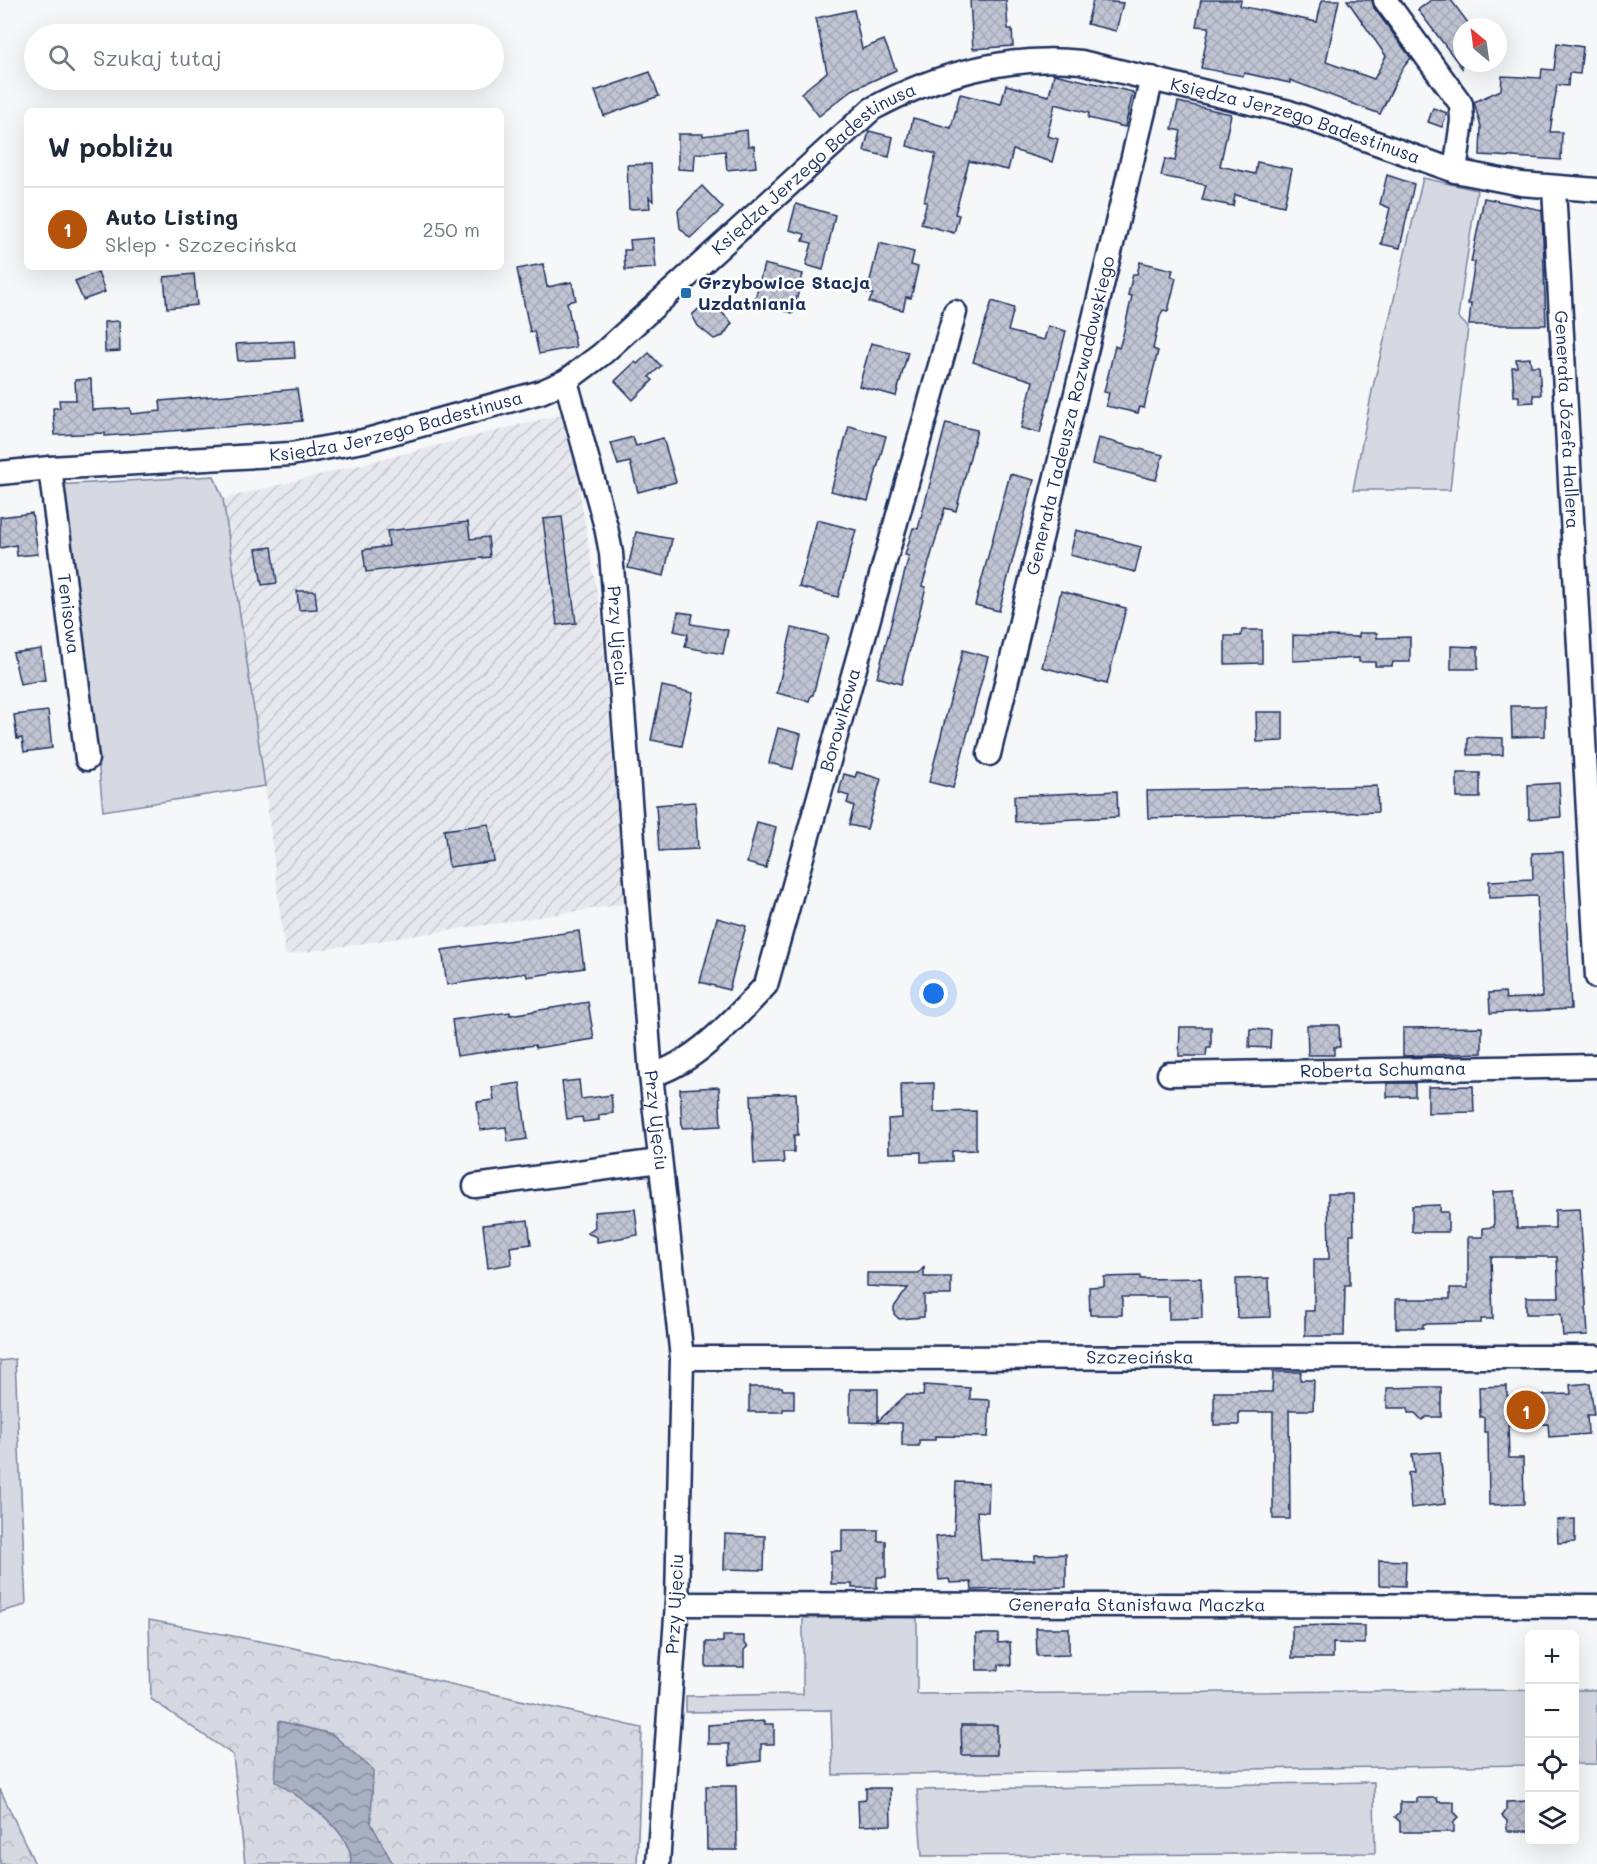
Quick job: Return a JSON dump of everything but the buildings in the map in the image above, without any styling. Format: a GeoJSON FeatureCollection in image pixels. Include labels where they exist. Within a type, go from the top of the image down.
{"type":"FeatureCollection","features":[{"type":"Feature","properties":{"kind":"street"},"geometry":{"type":"LineString","coordinates":[[1385,0],[1461,104],[1462,121],[1455,171]]}},
{"type":"Feature","properties":{"kind":"street","name":"Księdza Jerzego Badestinusa"},"geometry":{"type":"LineString","coordinates":[[0,473],[50,468],[227,459],[323,449],[520,400],[566,381],[602,354],[857,120],[897,95],[926,84],[1008,63],[1032,59],[1081,62],[1289,112],[1455,171],[1554,188],[1597,190]]}},
{"type":"Feature","properties":{"kind":"street","name":"Generała Tadeusza Rozwadowskiego"},"geometry":{"type":"LineString","coordinates":[[989,754],[1152,78]]}},
{"type":"Feature","properties":{"kind":"street","name":"Generała Józefa Hallera"},"geometry":{"type":"LineString","coordinates":[[1554,188],[1597,977]]}},
{"type":"Feature","properties":{"kind":"street","name":"Borowikowa"},"geometry":{"type":"LineString","coordinates":[[651,1075],[668,1070],[682,1062],[742,1011],[766,986],[955,312]]}},
{"type":"Feature","properties":{"kind":"street","name":"Przy Ujęciu"},"geometry":{"type":"LineString","coordinates":[[566,381],[611,553],[651,1075],[682,1358],[677,1604],[658,1864]]}},
{"type":"Feature","properties":{"kind":"street","name":"Tenisowa"},"geometry":{"type":"LineString","coordinates":[[50,468],[87,759]]}},
{"type":"Feature","properties":{"kind":"street","name":"Roberta Schumana"},"geometry":{"type":"LineString","coordinates":[[1169,1074],[1597,1066]]}},
{"type":"Feature","properties":{"kind":"street"},"geometry":{"type":"LineString","coordinates":[[475,1186],[659,1161]]}},
{"type":"Feature","properties":{"kind":"street","name":"Szczecińska"},"geometry":{"type":"LineString","coordinates":[[682,1358],[1597,1357]]}},
{"type":"Feature","properties":{"kind":"street","name":"Generała Stanisława Maczka"},"geometry":{"type":"LineString","coordinates":[[677,1604],[1597,1606]]}},
{"type":"Feature","properties":{"kind":"shaded area"},"geometry":{"type":"Polygon","coordinates":[[[563,414],[574,459],[600,610],[625,904],[285,955],[265,786],[223,499],[563,414]]]}},
{"type":"Feature","properties":{"kind":"green space"},"geometry":{"type":"Polygon","coordinates":[[[1423,178],[1477,190],[1458,317],[1468,327],[1450,490],[1353,490],[1372,391],[1423,178]]]}},
{"type":"Feature","properties":{"kind":"green space"},"geometry":{"type":"Polygon","coordinates":[[[214,476],[223,499],[265,786],[103,811],[98,759],[56,485],[214,476]]]}},
{"type":"Feature","properties":{"kind":"green space"},"geometry":{"type":"Polygon","coordinates":[[[15,1359],[26,1605],[0,1612],[0,1361],[15,1359]]]}},
{"type":"Feature","properties":{"kind":"green space"},"geometry":{"type":"Polygon","coordinates":[[[803,1618],[917,1618],[917,1694],[1525,1690],[1525,1765],[833,1775],[831,1710],[686,1712],[686,1696],[803,1694],[803,1618]]]}},
{"type":"Feature","properties":{"kind":"green space"},"geometry":{"type":"Polygon","coordinates":[[[149,1620],[285,1646],[642,1728],[637,1864],[245,1864],[233,1755],[151,1699],[149,1620]]]}},
{"type":"Feature","properties":{"kind":"green space"},"geometry":{"type":"Polygon","coordinates":[[[1579,1690],[1597,1690],[1597,1764],[1579,1764],[1579,1690]]]}},
{"type":"Feature","properties":{"kind":"green space"},"geometry":{"type":"Polygon","coordinates":[[[1374,1782],[1375,1853],[922,1856],[917,1790],[1374,1782]]]}},
{"type":"Feature","properties":{"kind":"green space"},"geometry":{"type":"Polygon","coordinates":[[[0,1789],[35,1864],[0,1864],[0,1789]]]}},
{"type":"Feature","properties":{"kind":"water"},"geometry":{"type":"Polygon","coordinates":[[[279,1721],[332,1734],[373,1770],[371,1823],[393,1864],[351,1864],[344,1839],[335,1827],[311,1806],[275,1781],[279,1721]]]}},
{"type":"Feature","properties":{"kind":"place","name":"Grzybowice Stacja Uzdatniania"},"geometry":{"type":"Point","coordinates":[686,293]}},
{"type":"Feature","properties":{"kind":"place","name":"Auto Listing"},"geometry":{"type":"Point","coordinates":[1526,1410]}}]}
